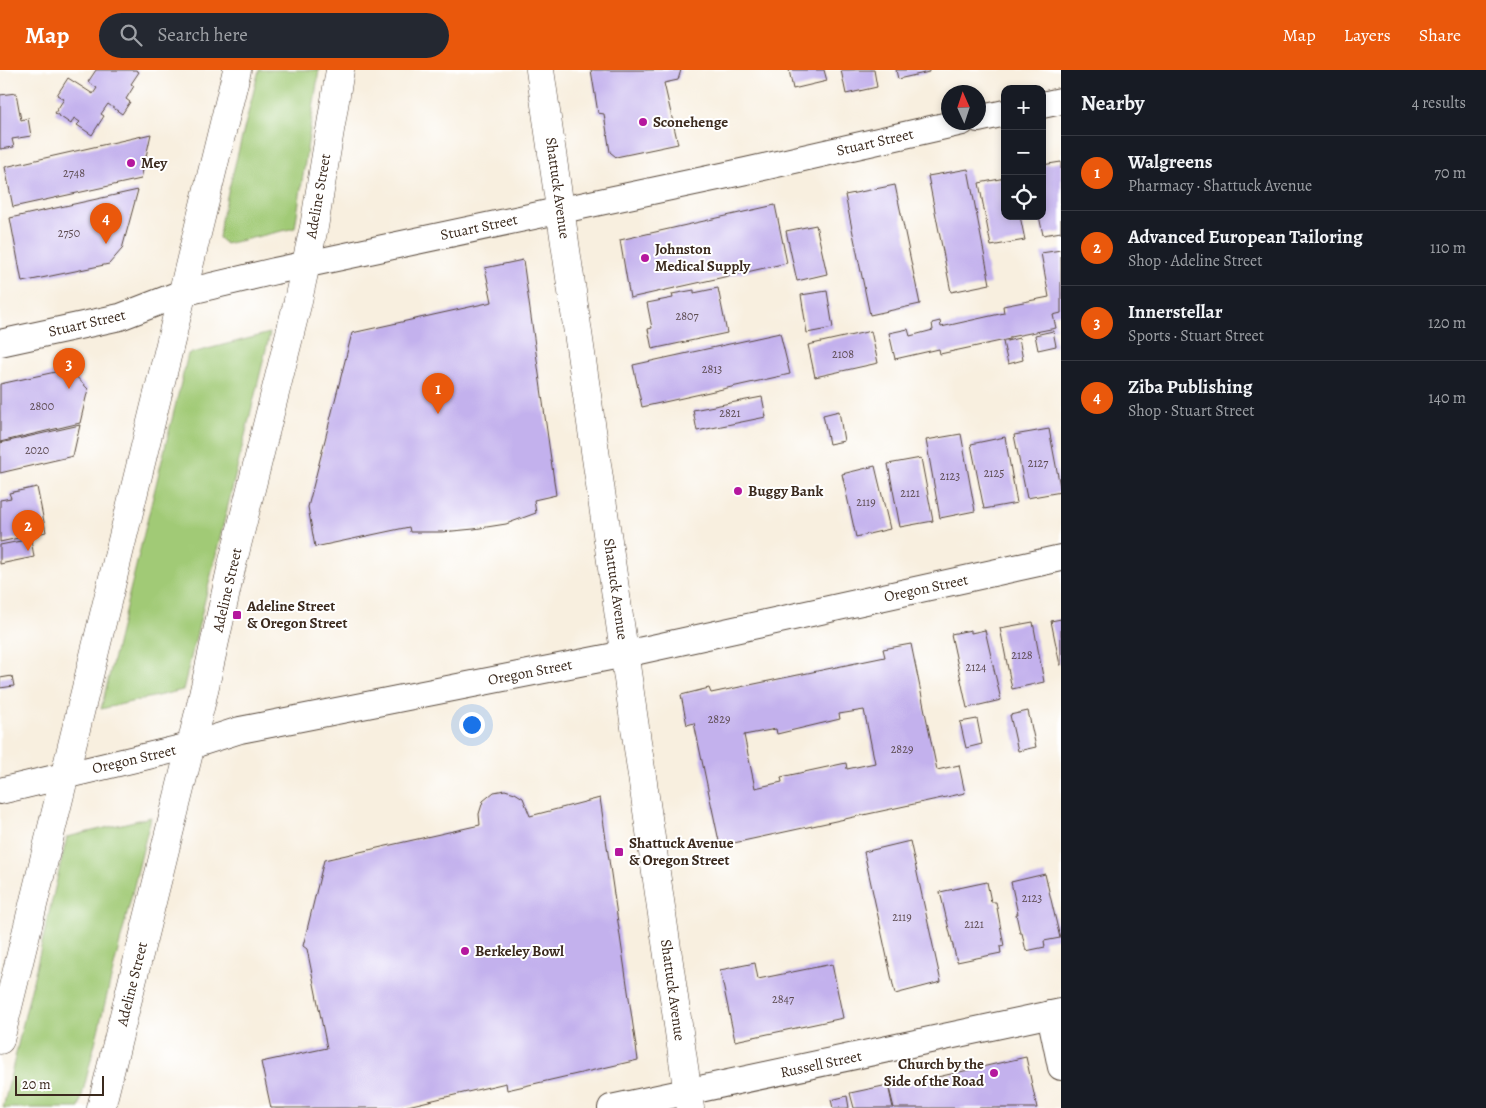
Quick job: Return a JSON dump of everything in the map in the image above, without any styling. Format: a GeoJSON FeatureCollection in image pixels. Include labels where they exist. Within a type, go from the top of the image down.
{"type":"FeatureCollection","features":[{"type":"Feature","properties":{"kind":"main road"},"geometry":{"type":"LineString","coordinates":[[0,1040],[238,70]]}},
{"type":"Feature","properties":{"kind":"main road","name":"Adeline Street"},"geometry":{"type":"LineString","coordinates":[[101,1108],[306,264],[340,70]]}},
{"type":"Feature","properties":{"kind":"main road","name":"Shattuck Avenue"},"geometry":{"type":"LineString","coordinates":[[540,70],[689,1100]]}},
{"type":"Feature","properties":{"kind":"street"},"geometry":{"type":"LineString","coordinates":[[1046,104],[1061,101]]}},
{"type":"Feature","properties":{"kind":"street"},"geometry":{"type":"LineString","coordinates":[[986,117],[1001,114]]}},
{"type":"Feature","properties":{"kind":"street","name":"Stuart Street"},"geometry":{"type":"LineString","coordinates":[[0,343],[120,317],[182,293],[306,264],[356,255],[441,235],[746,171],[941,127]]}},
{"type":"Feature","properties":{"kind":"street","name":"Oregon Street"},"geometry":{"type":"LineString","coordinates":[[0,791],[190,746],[240,730],[625,654],[1061,558]]}},
{"type":"Feature","properties":{"kind":"street"},"geometry":{"type":"LineString","coordinates":[[1055,1013],[1061,1067]]}},
{"type":"Feature","properties":{"kind":"street","name":"Russell Street"},"geometry":{"type":"LineString","coordinates":[[611,1108],[689,1100],[1055,1013]]}},
{"type":"Feature","properties":{"kind":"green space"},"geometry":{"type":"Polygon","coordinates":[[[259,70],[319,70],[295,228],[226,244],[219,238],[221,220],[259,70]]]}},
{"type":"Feature","properties":{"kind":"green space"},"geometry":{"type":"Polygon","coordinates":[[[270,333],[183,690],[101,709],[188,354],[270,333]]]}},
{"type":"Feature","properties":{"kind":"green space"},"geometry":{"type":"Polygon","coordinates":[[[151,817],[79,1108],[3,1108],[67,837],[151,817]]]}},
{"type":"Feature","properties":{"kind":"building"},"geometry":{"type":"Polygon","coordinates":[[[96,70],[136,70],[139,72],[131,84],[134,86],[126,99],[130,102],[122,114],[108,104],[101,114],[104,116],[92,135],[77,125],[80,122],[74,118],[71,124],[55,113],[64,99],[57,95],[68,78],[93,94],[97,88],[88,82],[96,70]]]}},
{"type":"Feature","properties":{"kind":"building"},"geometry":{"type":"Polygon","coordinates":[[[591,70],[681,70],[678,80],[664,83],[678,144],[616,157],[610,152],[604,114],[598,113],[591,70]]]}},
{"type":"Feature","properties":{"kind":"building"},"geometry":{"type":"Polygon","coordinates":[[[789,70],[824,70],[827,81],[793,89],[789,70]]]}},
{"type":"Feature","properties":{"kind":"building"},"geometry":{"type":"Polygon","coordinates":[[[841,70],[874,70],[877,87],[846,94],[841,70]]]}},
{"type":"Feature","properties":{"kind":"building"},"geometry":{"type":"Polygon","coordinates":[[[896,70],[929,70],[929,72],[898,79],[896,70]]]}},
{"type":"Feature","properties":{"kind":"building"},"geometry":{"type":"Polygon","coordinates":[[[16,93],[21,120],[28,118],[31,136],[12,139],[14,147],[0,149],[0,95],[16,93]]]}},
{"type":"Feature","properties":{"kind":"building"},"geometry":{"type":"Polygon","coordinates":[[[151,134],[141,179],[13,207],[5,167],[151,134]]]}},
{"type":"Feature","properties":{"kind":"building"},"geometry":{"type":"Polygon","coordinates":[[[1061,162],[1061,232],[1043,235],[1040,220],[1046,220],[1046,164],[1061,162]]]}},
{"type":"Feature","properties":{"kind":"building"},"geometry":{"type":"Polygon","coordinates":[[[968,169],[990,284],[951,292],[928,176],[968,169]]]}},
{"type":"Feature","properties":{"kind":"building"},"geometry":{"type":"Polygon","coordinates":[[[1001,179],[1001,220],[1021,220],[1025,240],[991,246],[979,183],[1001,179]]]}},
{"type":"Feature","properties":{"kind":"building"},"geometry":{"type":"Polygon","coordinates":[[[895,185],[920,304],[870,315],[845,195],[895,185]]]}},
{"type":"Feature","properties":{"kind":"building"},"geometry":{"type":"Polygon","coordinates":[[[138,190],[122,249],[109,264],[22,282],[10,218],[138,190]]]}},
{"type":"Feature","properties":{"kind":"building"},"geometry":{"type":"Polygon","coordinates":[[[775,205],[787,263],[630,298],[620,240],[775,205]]]}},
{"type":"Feature","properties":{"kind":"building"},"geometry":{"type":"Polygon","coordinates":[[[816,225],[827,274],[797,281],[786,231],[816,225]]]}},
{"type":"Feature","properties":{"kind":"building"},"geometry":{"type":"Polygon","coordinates":[[[1061,250],[1061,313],[1053,315],[1056,328],[940,354],[939,349],[895,359],[889,333],[908,329],[910,336],[933,330],[932,323],[940,321],[941,327],[1004,313],[1003,306],[1049,297],[1041,253],[1061,250]]]}},
{"type":"Feature","properties":{"kind":"building"},"geometry":{"type":"Polygon","coordinates":[[[523,260],[556,495],[534,500],[536,513],[506,524],[442,532],[410,532],[409,527],[315,547],[308,507],[352,333],[492,302],[485,268],[523,260]]]}},
{"type":"Feature","properties":{"kind":"building"},"geometry":{"type":"Polygon","coordinates":[[[718,288],[727,333],[652,349],[648,329],[652,328],[647,303],[673,298],[672,294],[694,290],[694,293],[718,288]]]}},
{"type":"Feature","properties":{"kind":"building"},"geometry":{"type":"Polygon","coordinates":[[[827,291],[833,328],[807,333],[801,295],[827,291]]]}},
{"type":"Feature","properties":{"kind":"building"},"geometry":{"type":"Polygon","coordinates":[[[871,331],[878,363],[815,377],[808,345],[871,331]]]}},
{"type":"Feature","properties":{"kind":"building"},"geometry":{"type":"Polygon","coordinates":[[[1053,331],[1056,346],[1038,350],[1035,335],[1053,331]]]}},
{"type":"Feature","properties":{"kind":"building"},"geometry":{"type":"Polygon","coordinates":[[[780,333],[790,374],[642,407],[633,365],[780,333]]]}},
{"type":"Feature","properties":{"kind":"building"},"geometry":{"type":"Polygon","coordinates":[[[1019,338],[1023,360],[1008,364],[1003,342],[1019,338]]]}},
{"type":"Feature","properties":{"kind":"building"},"geometry":{"type":"Polygon","coordinates":[[[69,369],[88,389],[80,423],[0,442],[0,384],[69,369]]]}},
{"type":"Feature","properties":{"kind":"building"},"geometry":{"type":"Polygon","coordinates":[[[762,397],[766,417],[697,431],[693,410],[762,397]]]}},
{"type":"Feature","properties":{"kind":"building"},"geometry":{"type":"Polygon","coordinates":[[[839,411],[844,441],[829,444],[823,415],[839,411]]]}},
{"type":"Feature","properties":{"kind":"building"},"geometry":{"type":"Polygon","coordinates":[[[80,425],[73,456],[0,473],[0,443],[80,425]]]}},
{"type":"Feature","properties":{"kind":"building"},"geometry":{"type":"Polygon","coordinates":[[[1049,429],[1061,492],[1027,498],[1014,435],[1049,429]]]}},
{"type":"Feature","properties":{"kind":"building"},"geometry":{"type":"Polygon","coordinates":[[[961,434],[975,511],[940,518],[926,440],[961,434]]]}},
{"type":"Feature","properties":{"kind":"building"},"geometry":{"type":"Polygon","coordinates":[[[1005,437],[1017,503],[984,509],[971,444],[1005,437]]]}},
{"type":"Feature","properties":{"kind":"building"},"geometry":{"type":"Polygon","coordinates":[[[921,458],[933,521],[900,527],[888,464],[921,458]]]}},
{"type":"Feature","properties":{"kind":"building"},"geometry":{"type":"Polygon","coordinates":[[[875,466],[890,529],[856,537],[842,474],[875,466]]]}},
{"type":"Feature","properties":{"kind":"building"},"geometry":{"type":"Polygon","coordinates":[[[37,487],[46,532],[0,542],[0,500],[11,498],[9,493],[37,487]]]}},
{"type":"Feature","properties":{"kind":"building"},"geometry":{"type":"Polygon","coordinates":[[[31,539],[34,557],[0,564],[0,545],[31,539]]]}},
{"type":"Feature","properties":{"kind":"building"},"geometry":{"type":"Polygon","coordinates":[[[1061,619],[1061,665],[1060,665],[1051,621],[1061,619]]]}},
{"type":"Feature","properties":{"kind":"building"},"geometry":{"type":"Polygon","coordinates":[[[1033,622],[1044,682],[1012,689],[1000,628],[1033,622]]]}},
{"type":"Feature","properties":{"kind":"building"},"geometry":{"type":"Polygon","coordinates":[[[971,630],[971,633],[985,630],[1001,700],[967,708],[951,634],[971,630]]]}},
{"type":"Feature","properties":{"kind":"building"},"geometry":{"type":"Polygon","coordinates":[[[911,644],[937,770],[959,765],[965,793],[720,846],[694,723],[687,725],[681,695],[709,688],[711,693],[885,657],[883,649],[911,644]],[[864,710],[839,714],[840,719],[777,734],[776,729],[744,735],[755,788],[782,782],[781,777],[846,763],[847,769],[875,763],[864,710]]]}},
{"type":"Feature","properties":{"kind":"building"},"geometry":{"type":"Polygon","coordinates":[[[12,676],[14,686],[0,688],[0,678],[12,676]]]}},
{"type":"Feature","properties":{"kind":"building"},"geometry":{"type":"Polygon","coordinates":[[[1028,711],[1036,747],[1018,751],[1010,715],[1028,711]]]}},
{"type":"Feature","properties":{"kind":"building"},"geometry":{"type":"Polygon","coordinates":[[[977,719],[982,744],[966,748],[960,722],[977,719]]]}},
{"type":"Feature","properties":{"kind":"building","name":"Berkeley Bowl"},"geometry":{"type":"Polygon","coordinates":[[[505,790],[523,798],[530,816],[600,798],[638,1060],[507,1090],[506,1083],[399,1108],[271,1108],[261,1062],[327,1048],[307,949],[303,946],[324,860],[480,825],[479,814],[483,801],[494,792],[505,790]]]}},
{"type":"Feature","properties":{"kind":"building"},"geometry":{"type":"Polygon","coordinates":[[[910,841],[941,982],[895,994],[864,852],[910,841]]]}},
{"type":"Feature","properties":{"kind":"building"},"geometry":{"type":"Polygon","coordinates":[[[1045,874],[1060,938],[1044,941],[1045,947],[1026,951],[1022,933],[1020,933],[1011,882],[1045,874]]]}},
{"type":"Feature","properties":{"kind":"building"},"geometry":{"type":"Polygon","coordinates":[[[987,882],[991,902],[996,902],[1004,946],[1000,947],[1001,953],[957,962],[940,892],[987,882]]]}},
{"type":"Feature","properties":{"kind":"building"},"geometry":{"type":"Polygon","coordinates":[[[755,963],[758,979],[832,964],[843,1018],[735,1041],[720,970],[755,963]]]}},
{"type":"Feature","properties":{"kind":"building","name":"Church by the Side of the Road"},"geometry":{"type":"Polygon","coordinates":[[[1026,1057],[1037,1108],[894,1108],[889,1088],[1026,1057]]]}},
{"type":"Feature","properties":{"kind":"building"},"geometry":{"type":"Polygon","coordinates":[[[888,1085],[893,1108],[854,1108],[850,1093],[888,1085]]]}},
{"type":"Feature","properties":{"kind":"building"},"geometry":{"type":"Polygon","coordinates":[[[847,1096],[849,1108],[833,1108],[831,1100],[847,1096]]]}},
{"type":"Feature","properties":{"kind":"place","name":"Sconehenge"},"geometry":{"type":"Point","coordinates":[643,122]}},
{"type":"Feature","properties":{"kind":"place","name":"Mey"},"geometry":{"type":"Point","coordinates":[131,163]}},
{"type":"Feature","properties":{"kind":"place","name":"Ziba Publishing"},"geometry":{"type":"Point","coordinates":[106,244]}},
{"type":"Feature","properties":{"kind":"place","name":"Johnston Medical Supply"},"geometry":{"type":"Point","coordinates":[645,258]}},
{"type":"Feature","properties":{"kind":"place","name":"Innerstellar"},"geometry":{"type":"Point","coordinates":[69,389]}},
{"type":"Feature","properties":{"kind":"place","name":"Walgreens"},"geometry":{"type":"Point","coordinates":[438,414]}},
{"type":"Feature","properties":{"kind":"place","name":"Buggy Bank"},"geometry":{"type":"Point","coordinates":[738,491]}},
{"type":"Feature","properties":{"kind":"place","name":"Advanced European Tailoring"},"geometry":{"type":"Point","coordinates":[28,551]}},
{"type":"Feature","properties":{"kind":"place","name":"Adeline Street & Oregon Street"},"geometry":{"type":"Point","coordinates":[237,615]}},
{"type":"Feature","properties":{"kind":"place","name":"Shattuck Avenue & Oregon Street"},"geometry":{"type":"Point","coordinates":[619,852]}},
{"type":"Feature","properties":{"kind":"place","name":"Berkeley Bowl"},"geometry":{"type":"Point","coordinates":[465,951]}},
{"type":"Feature","properties":{"kind":"place","name":"Church by the Side of the Road"},"geometry":{"type":"Point","coordinates":[994,1073]}}]}
